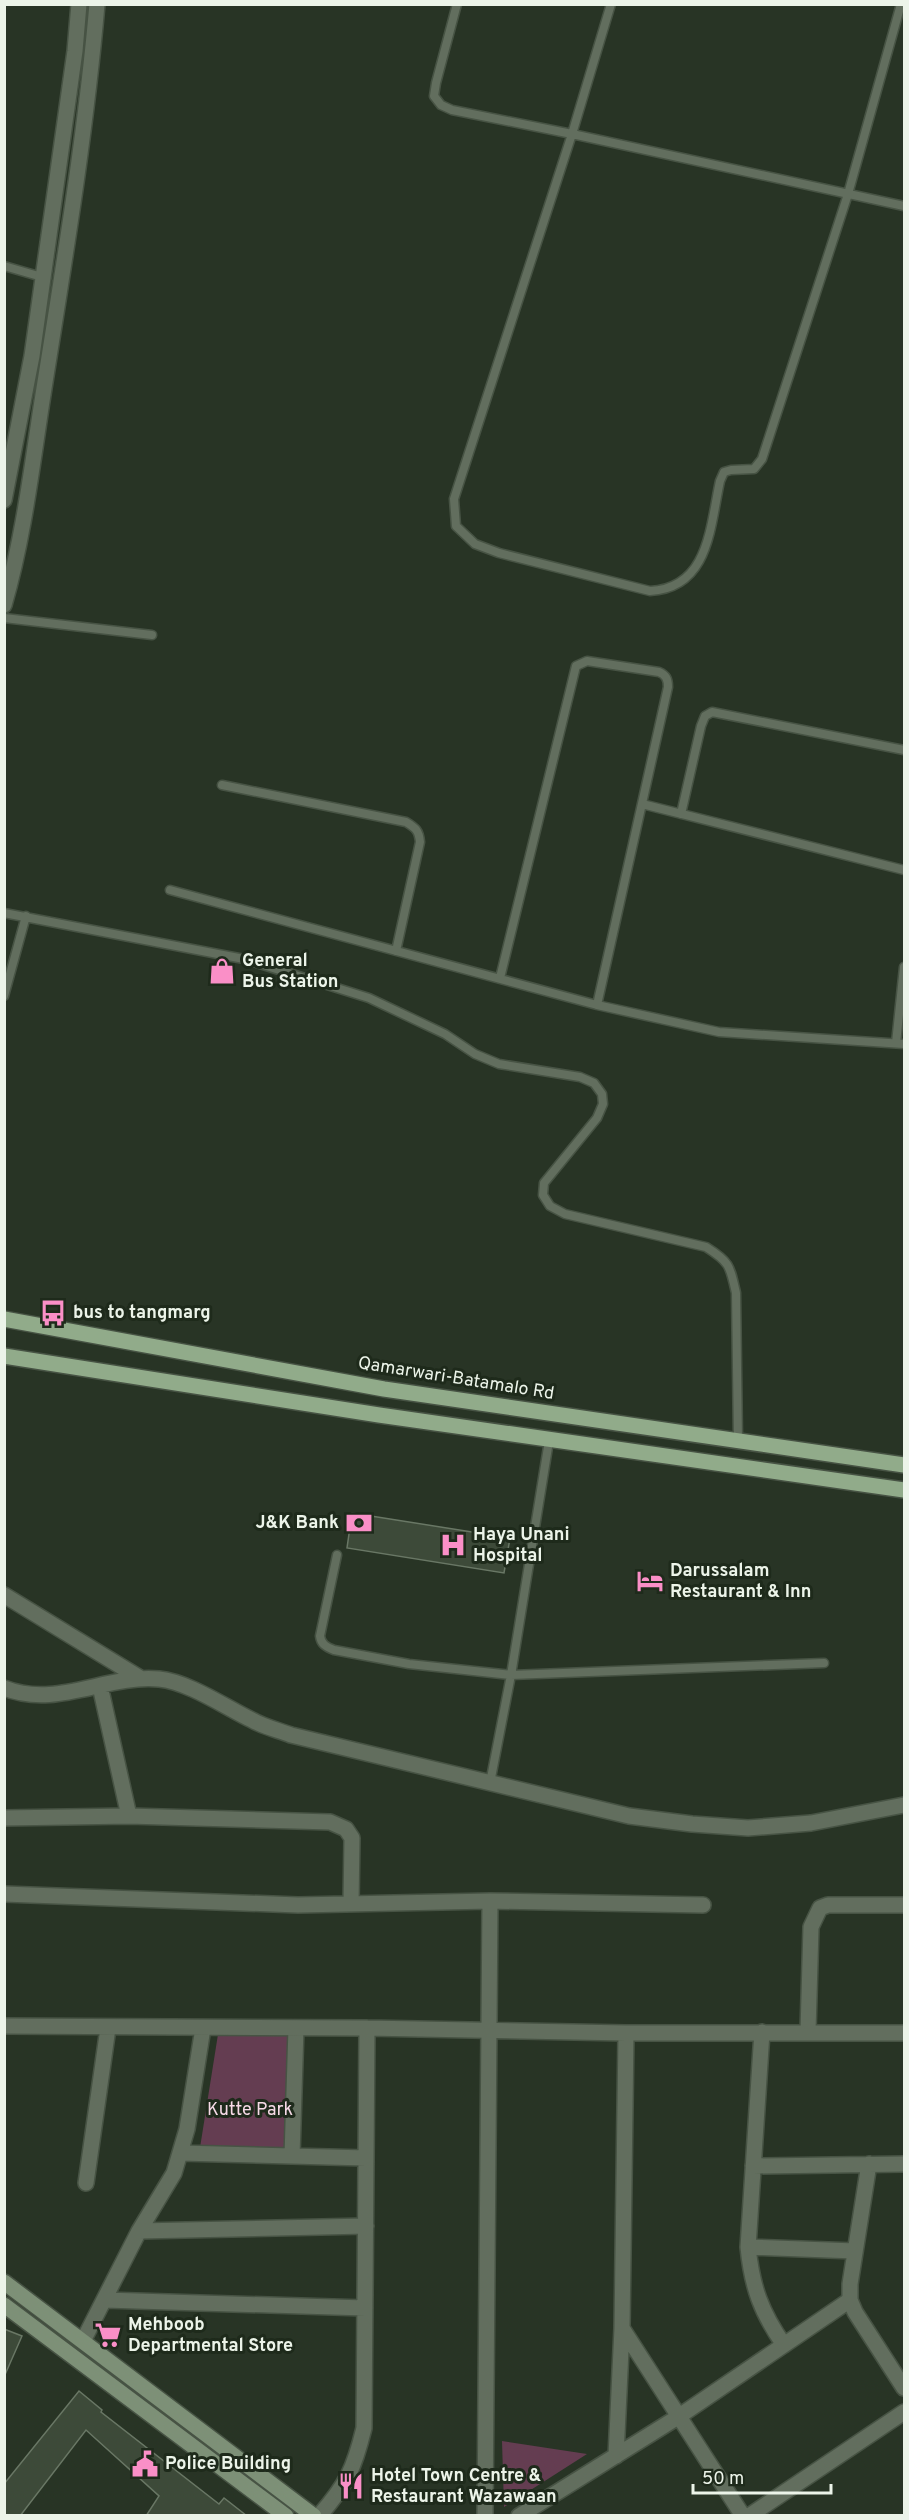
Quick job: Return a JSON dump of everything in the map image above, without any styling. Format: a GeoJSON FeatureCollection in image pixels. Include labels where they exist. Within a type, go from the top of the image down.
{"type":"FeatureCollection","features":[{"type":"Feature","properties":{"kind":"main road","name":"Qamarwari-Batamalo Rd"},"geometry":{"type":"LineString","coordinates":[[4,1319],[384,1389],[904,1465]]}},
{"type":"Feature","properties":{"kind":"main road"},"geometry":{"type":"LineString","coordinates":[[4,1356],[549,1441],[904,1490]]}},
{"type":"Feature","properties":{"kind":"main road"},"geometry":{"type":"LineString","coordinates":[[4,2282],[314,2516]]}},
{"type":"Feature","properties":{"kind":"main road"},"geometry":{"type":"LineString","coordinates":[[4,2305],[286,2516]]}},
{"type":"Feature","properties":{"kind":"street"},"geometry":{"type":"LineString","coordinates":[[4,500],[32,356],[75,51],[79,4]]}},
{"type":"Feature","properties":{"kind":"street"},"geometry":{"type":"LineString","coordinates":[[4,605],[12,580],[61,282],[93,52],[97,4]]}},
{"type":"Feature","properties":{"kind":"street"},"geometry":{"type":"LineString","coordinates":[[75,51],[93,52]]}},
{"type":"Feature","properties":{"kind":"street"},"geometry":{"type":"LineString","coordinates":[[4,1595],[140,1678]]}},
{"type":"Feature","properties":{"kind":"street"},"geometry":{"type":"LineString","coordinates":[[4,1688],[34,1696],[60,1694],[140,1678],[162,1679],[183,1686],[254,1722],[291,1735],[629,1816],[748,1828],[811,1823],[904,1805]]}},
{"type":"Feature","properties":{"kind":"street"},"geometry":{"type":"LineString","coordinates":[[100,1686],[129,1816]]}},
{"type":"Feature","properties":{"kind":"street"},"geometry":{"type":"LineString","coordinates":[[4,1818],[129,1816],[337,1824],[346,1829],[352,1838],[351,1904]]}},
{"type":"Feature","properties":{"kind":"street"},"geometry":{"type":"LineString","coordinates":[[4,1894],[298,1905],[490,1901],[703,1905]]}},
{"type":"Feature","properties":{"kind":"street"},"geometry":{"type":"LineString","coordinates":[[485,2516],[490,1901]]}},
{"type":"Feature","properties":{"kind":"street"},"geometry":{"type":"LineString","coordinates":[[808,2031],[811,1927],[814,1916],[820,1908],[828,1905],[904,1905]]}},
{"type":"Feature","properties":{"kind":"street"},"geometry":{"type":"LineString","coordinates":[[4,2026],[367,2028],[626,2033],[904,2032]]}},
{"type":"Feature","properties":{"kind":"street"},"geometry":{"type":"LineString","coordinates":[[86,2183],[108,2028]]}},
{"type":"Feature","properties":{"kind":"street"},"geometry":{"type":"LineString","coordinates":[[83,2341],[139,2231],[174,2173],[181,2153],[203,2028]]}},
{"type":"Feature","properties":{"kind":"street"},"geometry":{"type":"LineString","coordinates":[[292,2156],[296,2028]]}},
{"type":"Feature","properties":{"kind":"street"},"geometry":{"type":"LineString","coordinates":[[319,2516],[342,2490],[356,2462],[364,2428],[367,2028]]}},
{"type":"Feature","properties":{"kind":"street"},"geometry":{"type":"LineString","coordinates":[[762,2032],[748,2247],[751,2277],[759,2301],[784,2345]]}},
{"type":"Feature","properties":{"kind":"street"},"geometry":{"type":"LineString","coordinates":[[616,2456],[622,2328],[626,2033]]}},
{"type":"Feature","properties":{"kind":"street"},"geometry":{"type":"LineString","coordinates":[[181,2153],[366,2158]]}},
{"type":"Feature","properties":{"kind":"street"},"geometry":{"type":"LineString","coordinates":[[869,2164],[850,2284],[850,2300],[855,2312],[904,2388]]}},
{"type":"Feature","properties":{"kind":"street"},"geometry":{"type":"LineString","coordinates":[[753,2166],[904,2164]]}},
{"type":"Feature","properties":{"kind":"street"},"geometry":{"type":"LineString","coordinates":[[139,2231],[366,2226]]}},
{"type":"Feature","properties":{"kind":"street"},"geometry":{"type":"LineString","coordinates":[[748,2247],[855,2251]]}},
{"type":"Feature","properties":{"kind":"street"},"geometry":{"type":"LineString","coordinates":[[105,2300],[365,2308]]}},
{"type":"Feature","properties":{"kind":"street"},"geometry":{"type":"LineString","coordinates":[[519,2516],[678,2417],[850,2300]]}},
{"type":"Feature","properties":{"kind":"street"},"geometry":{"type":"LineString","coordinates":[[622,2328],[743,2516]]}},
{"type":"Feature","properties":{"kind":"street"},"geometry":{"type":"LineString","coordinates":[[749,2516],[904,2412]]}},
{"type":"Feature","properties":{"kind":"lane"},"geometry":{"type":"LineString","coordinates":[[457,4],[434,96],[441,105],[452,110],[904,206]]}},
{"type":"Feature","properties":{"kind":"lane"},"geometry":{"type":"LineString","coordinates":[[610,4],[572,134],[454,499],[454,518],[456,526],[463,534],[475,544],[491,550],[650,591],[666,591],[684,582],[696,570],[706,542],[724,472],[754,469],[762,459],[848,194],[901,4]]}},
{"type":"Feature","properties":{"kind":"lane"},"geometry":{"type":"LineString","coordinates":[[4,266],[42,277]]}},
{"type":"Feature","properties":{"kind":"lane"},"geometry":{"type":"LineString","coordinates":[[4,618],[152,635]]}},
{"type":"Feature","properties":{"kind":"lane"},"geometry":{"type":"LineString","coordinates":[[500,978],[573,673],[580,663],[587,661],[658,672],[665,675],[668,681],[597,1005]]}},
{"type":"Feature","properties":{"kind":"lane"},"geometry":{"type":"LineString","coordinates":[[681,814],[701,726],[705,716],[712,712],[904,750]]}},
{"type":"Feature","properties":{"kind":"lane"},"geometry":{"type":"LineString","coordinates":[[222,785],[406,822],[414,827],[419,833],[420,842],[396,951]]}},
{"type":"Feature","properties":{"kind":"lane"},"geometry":{"type":"LineString","coordinates":[[642,804],[904,870]]}},
{"type":"Feature","properties":{"kind":"lane"},"geometry":{"type":"LineString","coordinates":[[170,890],[597,1005],[719,1032],[900,1043],[904,967]]}},
{"type":"Feature","properties":{"kind":"lane"},"geometry":{"type":"LineString","coordinates":[[4,913],[244,959],[369,998],[445,1034],[475,1054],[499,1064],[580,1077],[594,1083],[602,1094],[603,1104],[597,1118],[544,1183],[543,1195],[550,1206],[565,1214],[706,1247],[724,1258],[731,1271],[736,1293],[738,1441]]}},
{"type":"Feature","properties":{"kind":"lane"},"geometry":{"type":"LineString","coordinates":[[4,996],[26,916]]}},
{"type":"Feature","properties":{"kind":"lane"},"geometry":{"type":"LineString","coordinates":[[490,1783],[511,1674],[549,1441]]}},
{"type":"Feature","properties":{"kind":"lane"},"geometry":{"type":"LineString","coordinates":[[337,1555],[320,1636],[326,1647],[334,1650],[409,1664],[511,1674],[824,1663]]}},
{"type":"Feature","properties":{"kind":"green space","name":"Kutte Park"},"geometry":{"type":"Polygon","coordinates":[[[219,2028],[296,2028],[292,2156],[199,2154],[219,2028]]]}},
{"type":"Feature","properties":{"kind":"green space"},"geometry":{"type":"Polygon","coordinates":[[[502,2441],[587,2454],[504,2507],[502,2441]]]}},
{"type":"Feature","properties":{"kind":"building"},"geometry":{"type":"Polygon","coordinates":[[[352,1513],[510,1538],[504,1573],[347,1548],[352,1513]]]}},
{"type":"Feature","properties":{"kind":"building"},"geometry":{"type":"Polygon","coordinates":[[[4,2329],[22,2336],[4,2377],[4,2329]]]}},
{"type":"Feature","properties":{"kind":"building"},"geometry":{"type":"Polygon","coordinates":[[[79,2391],[102,2410],[101,2412],[219,2504],[224,2498],[247,2516],[146,2516],[159,2496],[86,2430],[20,2516],[4,2516],[4,2484],[79,2391]]]}},
{"type":"Feature","properties":{"kind":"place","name":"General Bus Station"},"geometry":{"type":"Point","coordinates":[222,971]}},
{"type":"Feature","properties":{"kind":"place","name":"bus to tangmarg"},"geometry":{"type":"Point","coordinates":[53,1313]}},
{"type":"Feature","properties":{"kind":"place","name":"J&K Bank"},"geometry":{"type":"Point","coordinates":[359,1523]}},
{"type":"Feature","properties":{"kind":"place","name":"Haya Unani Hospital"},"geometry":{"type":"Point","coordinates":[453,1545]}},
{"type":"Feature","properties":{"kind":"place","name":"Darussalam Restaurant & Inn"},"geometry":{"type":"Point","coordinates":[650,1581]}},
{"type":"Feature","properties":{"kind":"place","name":"Mehboob Departmental Store"},"geometry":{"type":"Point","coordinates":[108,2335]}},
{"type":"Feature","properties":{"kind":"place","name":"Police Building"},"geometry":{"type":"Point","coordinates":[145,2464]}},
{"type":"Feature","properties":{"kind":"place","name":"Hotel Town Centre & Restaurant Wazawaan"},"geometry":{"type":"Point","coordinates":[351,2486]}}]}
